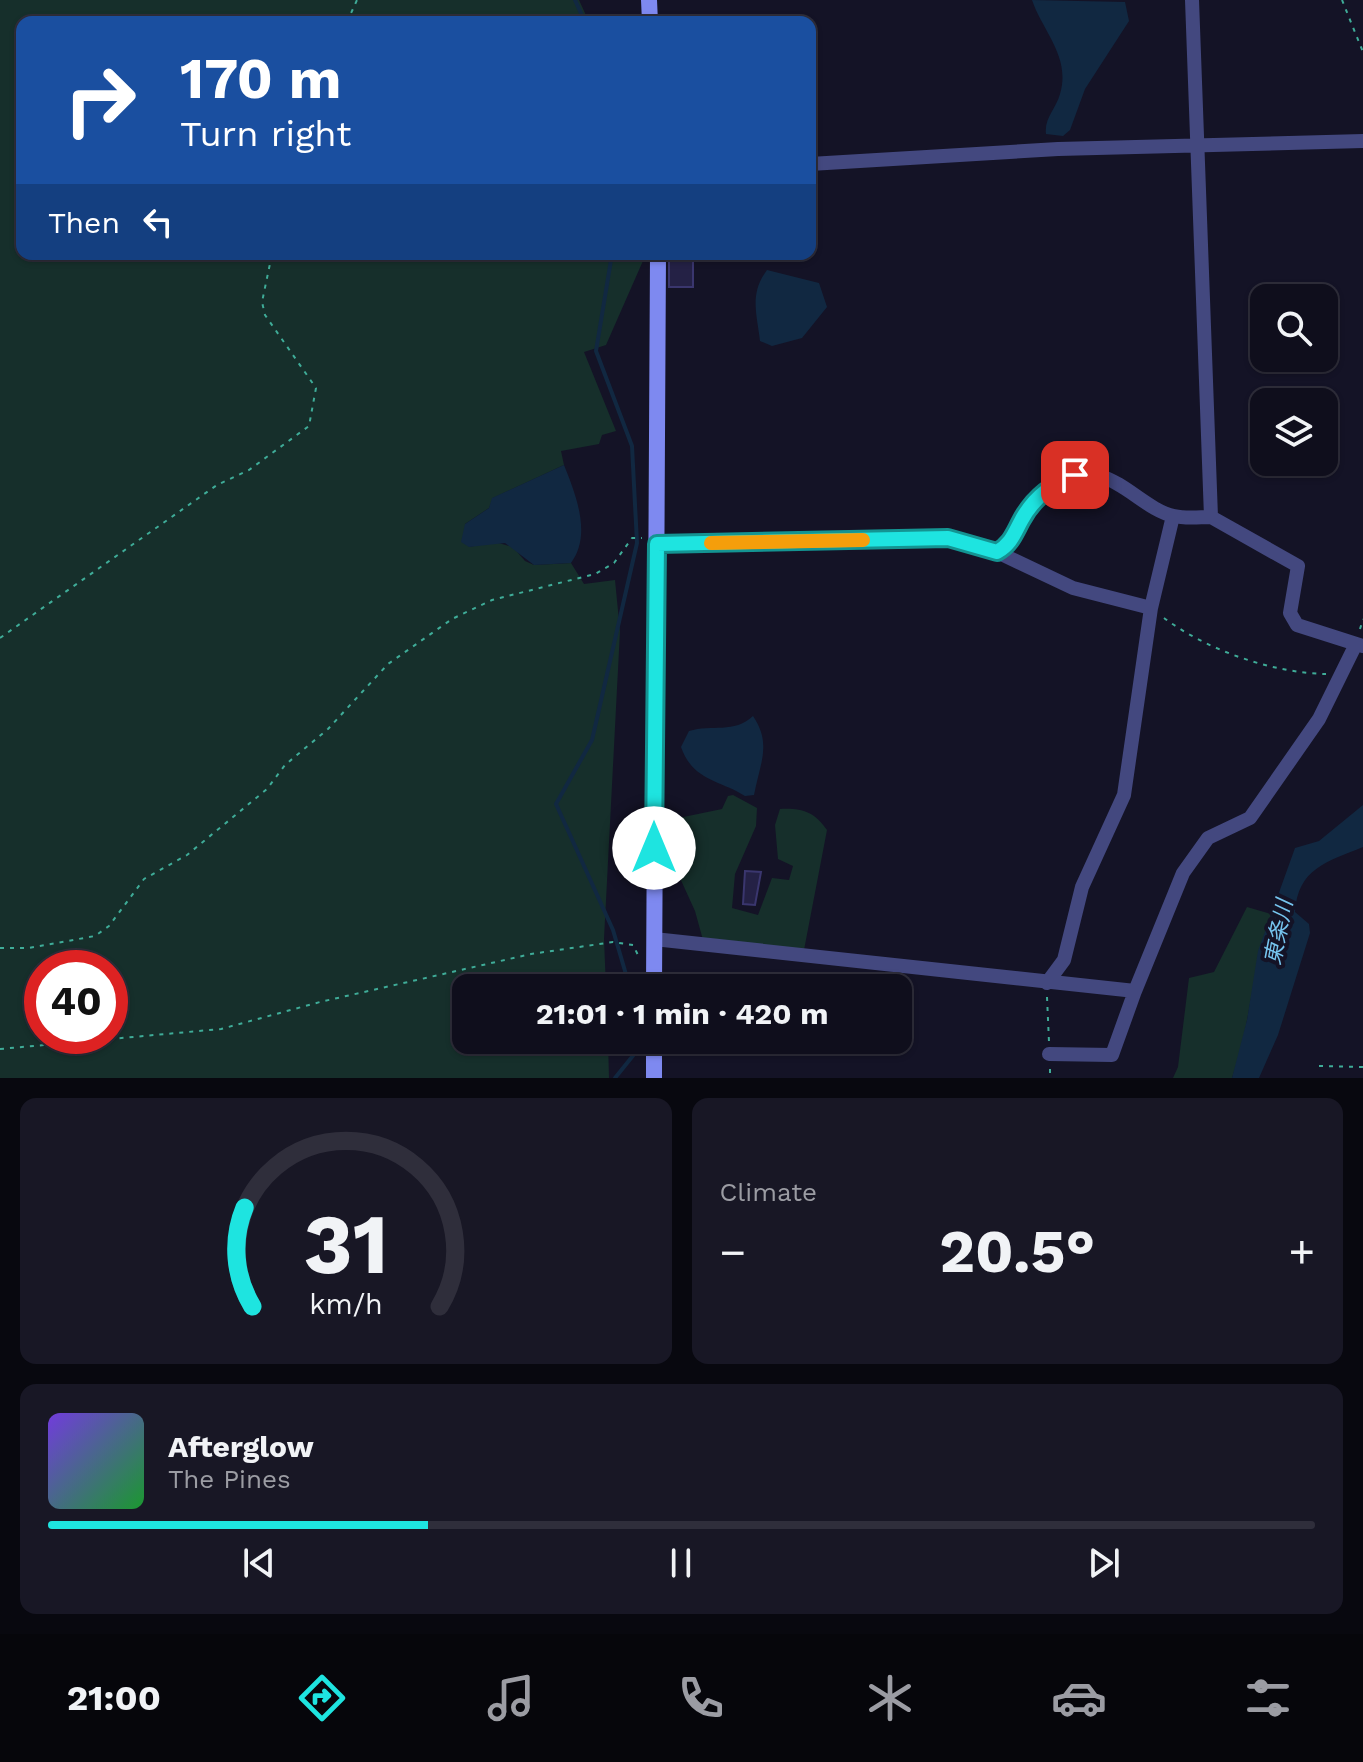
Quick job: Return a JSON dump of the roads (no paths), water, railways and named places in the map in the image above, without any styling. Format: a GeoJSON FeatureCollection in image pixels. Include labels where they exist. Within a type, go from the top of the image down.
{"type":"FeatureCollection","features":[{"type":"Feature","properties":{"kind":"street"},"geometry":{"type":"LineString","coordinates":[[1192,0],[1211,517]]}},
{"type":"Feature","properties":{"kind":"street"},"geometry":{"type":"LineString","coordinates":[[816,164],[1058,149],[1363,141]]}},
{"type":"Feature","properties":{"kind":"street"},"geometry":{"type":"LineString","coordinates":[[654,974],[650,541],[658,260]]}},
{"type":"Feature","properties":{"kind":"street"},"geometry":{"type":"LineString","coordinates":[[997,552],[1011,541],[1037,497],[1057,482],[1075,475],[1103,477],[1173,516],[1211,517],[1298,566],[1290,613],[1297,625],[1360,645],[1339,674],[1319,719],[1250,818],[1208,838],[1183,873],[1112,1055],[1049,1054]]}},
{"type":"Feature","properties":{"kind":"street"},"geometry":{"type":"LineString","coordinates":[[1047,983],[1064,960],[1082,887],[1124,795],[1151,608],[1173,516]]}},
{"type":"Feature","properties":{"kind":"street"},"geometry":{"type":"LineString","coordinates":[[650,541],[948,538],[997,552],[1073,588],[1151,608]]}},
{"type":"Feature","properties":{"kind":"street"},"geometry":{"type":"LineString","coordinates":[[654,939],[1135,991]]}},
{"type":"Feature","properties":{"kind":"street"},"geometry":{"type":"LineString","coordinates":[[654,1054],[654,1078]]}},
{"type":"Feature","properties":{"kind":"water"},"geometry":{"type":"Polygon","coordinates":[[[1032,0],[1125,2],[1129,21],[1085,89],[1070,130],[1063,136],[1046,134],[1047,123],[1060,94],[1062,68],[1032,0]]]}},
{"type":"Feature","properties":{"kind":"water"},"geometry":{"type":"Polygon","coordinates":[[[767,270],[819,283],[827,307],[802,338],[772,346],[760,341],[756,296],[767,270]]]}},
{"type":"Feature","properties":{"kind":"water"},"geometry":{"type":"Polygon","coordinates":[[[564,465],[577,502],[581,528],[577,552],[571,563],[534,565],[505,543],[469,547],[461,542],[465,524],[489,508],[492,498],[564,465]]]}},
{"type":"Feature","properties":{"kind":"water"},"geometry":{"type":"Polygon","coordinates":[[[753,716],[762,736],[763,754],[754,795],[745,796],[700,773],[686,758],[681,747],[689,731],[730,727],[753,716]]]}},
{"type":"Feature","properties":{"kind":"water","name":"東条川"},"geometry":{"type":"Polygon","coordinates":[[[1363,805],[1363,847],[1317,869],[1308,876],[1297,897],[1295,912],[1309,924],[1310,933],[1278,1035],[1259,1078],[1232,1078],[1247,1020],[1258,951],[1295,848],[1319,841],[1363,805]]]}},
{"type":"Feature","properties":{"kind":"waterway"},"geometry":{"type":"LineString","coordinates":[[575,0],[582,16]]}},
{"type":"Feature","properties":{"kind":"waterway"},"geometry":{"type":"LineString","coordinates":[[611,260],[596,351],[632,446],[637,543],[592,740],[556,804],[613,930],[626,974]]}},
{"type":"Feature","properties":{"kind":"waterway"},"geometry":{"type":"LineString","coordinates":[[615,1078],[634,1054]]}}]}
